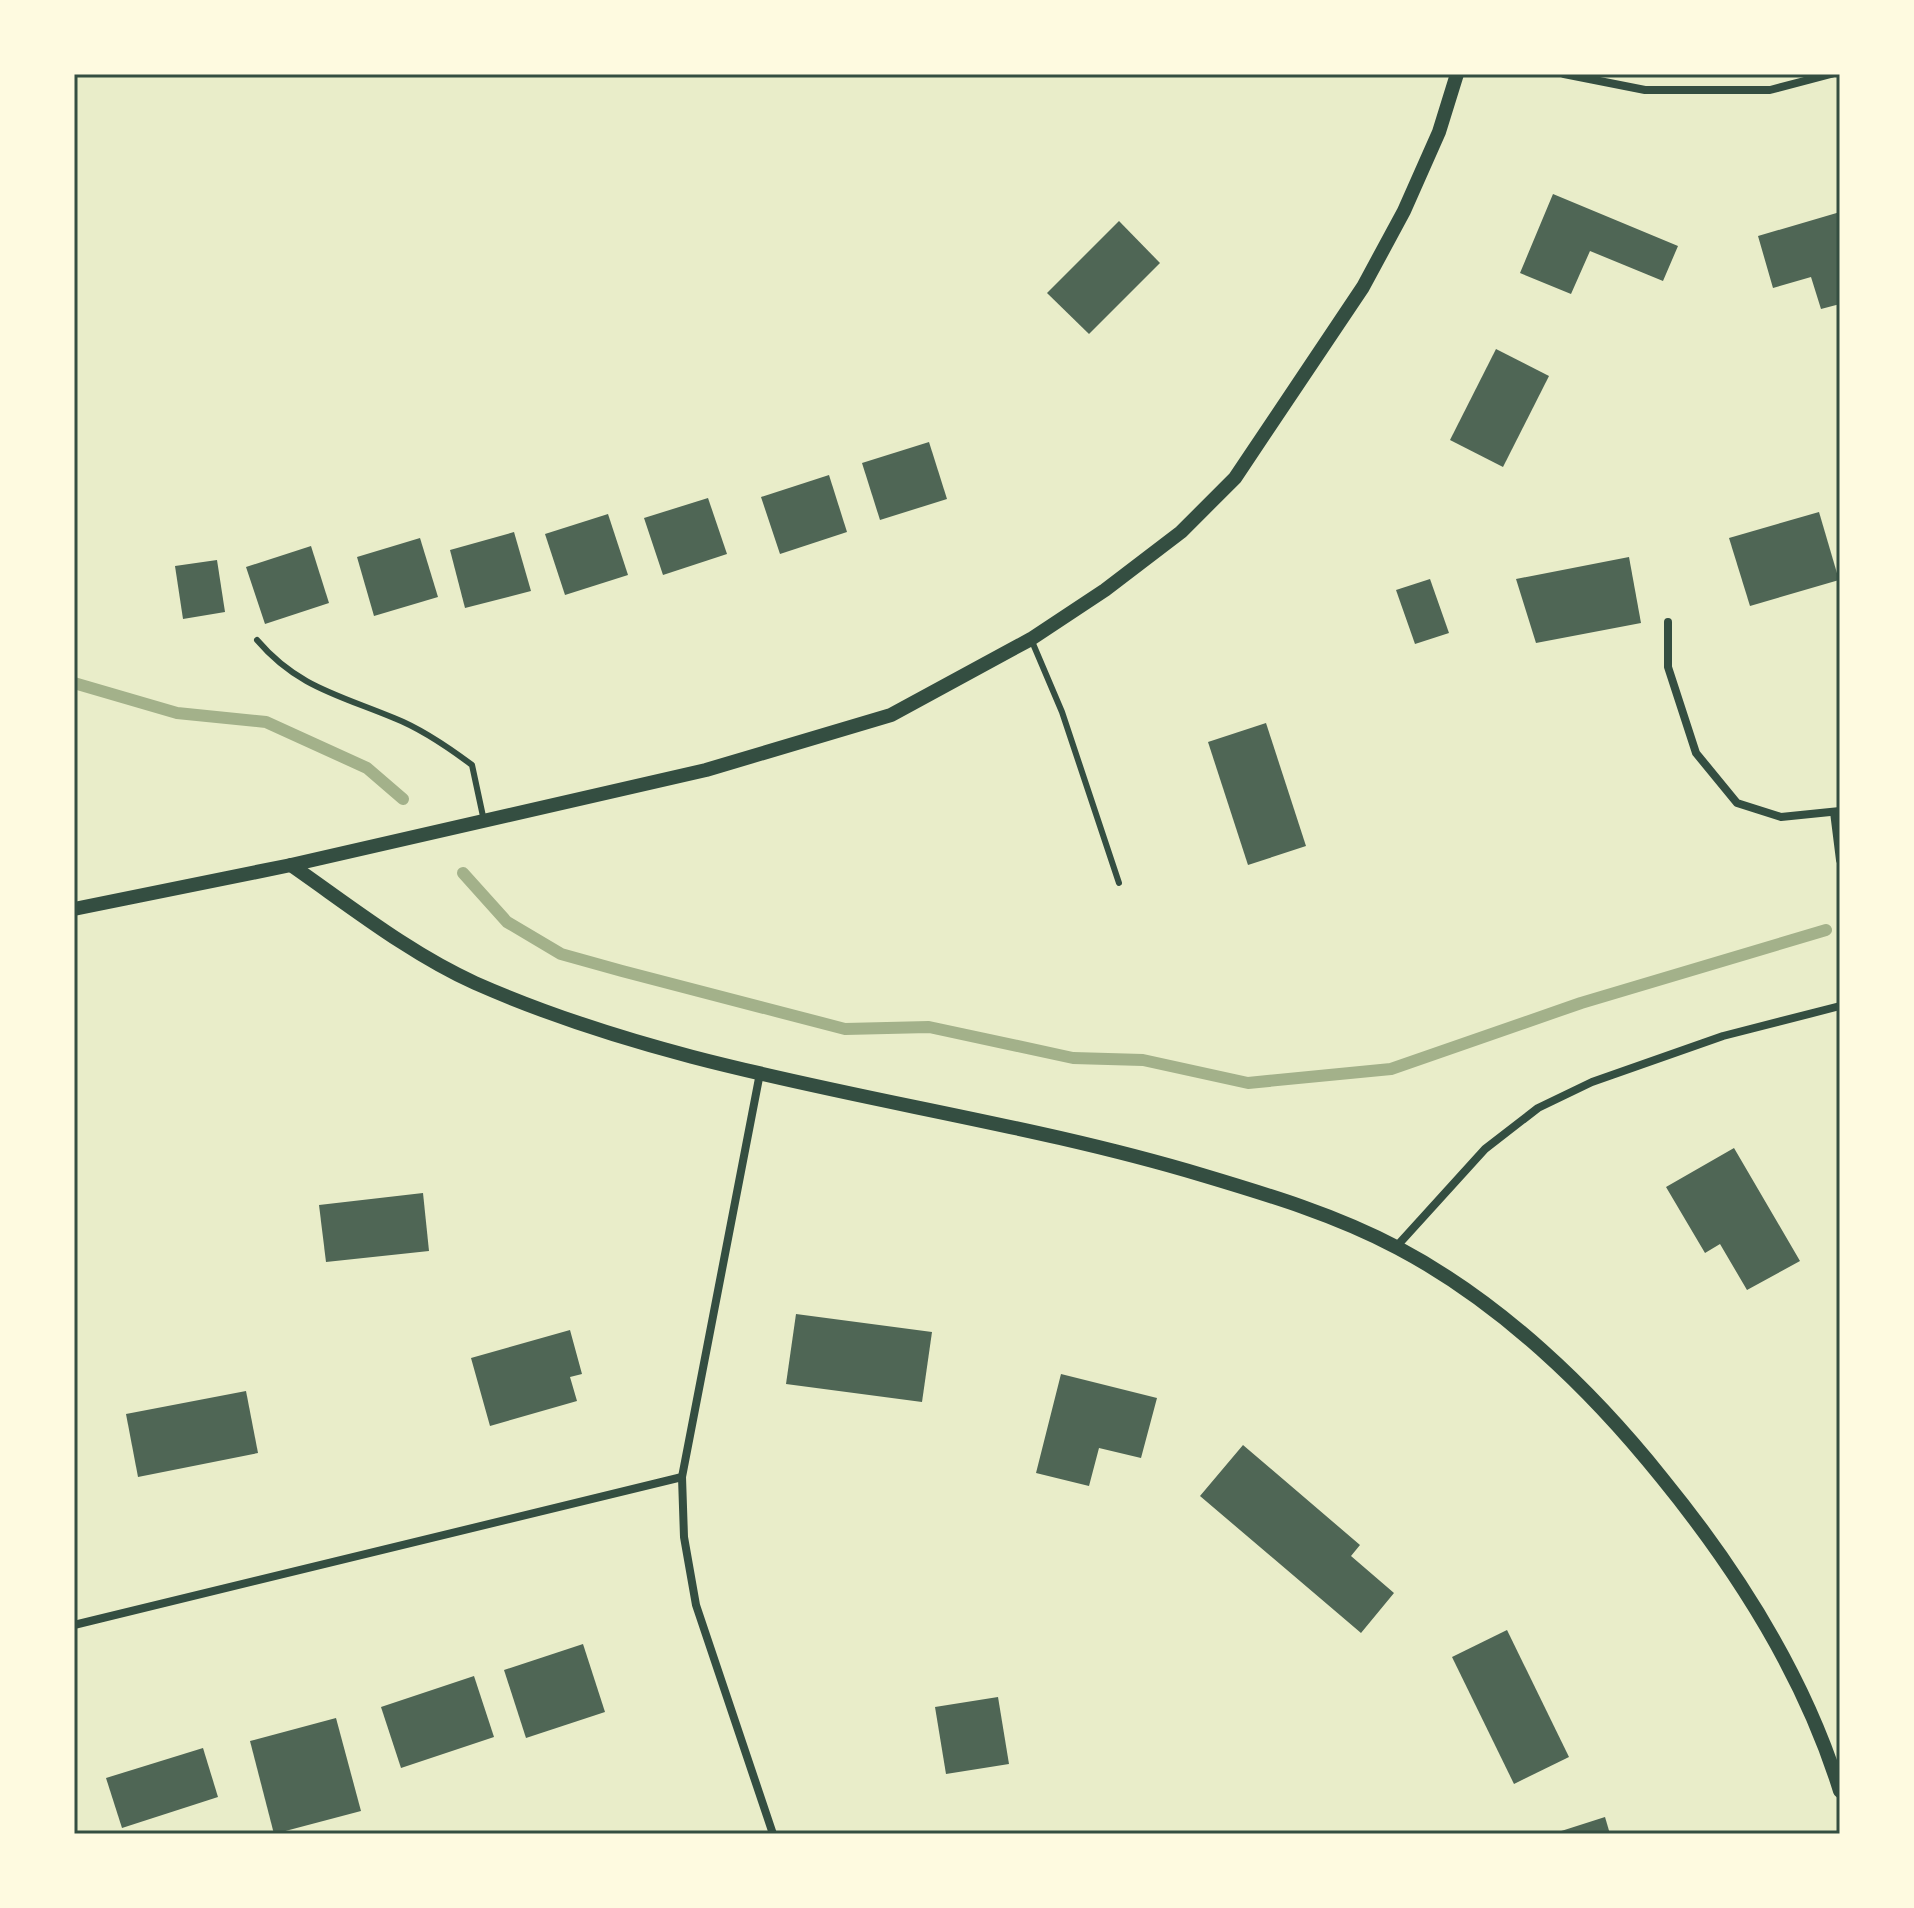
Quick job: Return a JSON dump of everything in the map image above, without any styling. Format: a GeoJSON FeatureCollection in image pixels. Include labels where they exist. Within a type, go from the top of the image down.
{"type":"FeatureCollection","features":[{"type":"Feature","properties":{"kind":"street"},"geometry":{"type":"LineString","coordinates":[[74,909],[291,865],[706,770],[891,715],[1031,639],[1105,590],[1181,532],[1235,478],[1363,287],[1410,198],[1439,132],[1457,74]]}},
{"type":"Feature","properties":{"kind":"street"},"geometry":{"type":"LineString","coordinates":[[1564,74],[1645,90],[1770,90],[1831,74]]}},
{"type":"Feature","properties":{"kind":"street"},"geometry":{"type":"LineString","coordinates":[[1668,622],[1668,667],[1696,753],[1737,803],[1781,817],[1837,812],[1840,860]]}},
{"type":"Feature","properties":{"kind":"street"},"geometry":{"type":"LineString","coordinates":[[291,865],[420,954],[472,982],[618,1037],[693,1058],[1154,1160],[1328,1215],[1396,1247],[1447,1276],[1527,1339],[1599,1407],[1649,1461],[1697,1521],[1776,1645],[1810,1712],[1840,1791]]}},
{"type":"Feature","properties":{"kind":"street"},"geometry":{"type":"LineString","coordinates":[[1396,1247],[1485,1149],[1538,1108],[1592,1082],[1723,1036],[1840,1006]]}},
{"type":"Feature","properties":{"kind":"street"},"geometry":{"type":"LineString","coordinates":[[760,1073],[682,1477],[684,1537],[696,1605],[773,1834]]}},
{"type":"Feature","properties":{"kind":"street"},"geometry":{"type":"LineString","coordinates":[[74,1625],[682,1477]]}},
{"type":"Feature","properties":{"kind":"lane"},"geometry":{"type":"LineString","coordinates":[[1031,639],[1062,712],[1119,883]]}},
{"type":"Feature","properties":{"kind":"lane"},"geometry":{"type":"LineString","coordinates":[[257,640],[275,661],[318,689],[397,719],[448,747],[472,765],[484,821]]}},
{"type":"Feature","properties":{"kind":"building"},"geometry":{"type":"Polygon","coordinates":[[[1553,194],[1678,246],[1663,281],[1590,251],[1571,294],[1520,273],[1553,194]]]}},
{"type":"Feature","properties":{"kind":"building"},"geometry":{"type":"Polygon","coordinates":[[[1840,212],[1840,304],[1821,309],[1811,277],[1773,288],[1758,236],[1840,212]]]}},
{"type":"Feature","properties":{"kind":"building"},"geometry":{"type":"Polygon","coordinates":[[[1119,221],[1160,263],[1089,334],[1047,293],[1119,221]]]}},
{"type":"Feature","properties":{"kind":"building"},"geometry":{"type":"Polygon","coordinates":[[[1496,349],[1549,376],[1503,467],[1450,440],[1496,349]]]}},
{"type":"Feature","properties":{"kind":"building"},"geometry":{"type":"Polygon","coordinates":[[[929,442],[947,499],[880,520],[862,463],[929,442]]]}},
{"type":"Feature","properties":{"kind":"building"},"geometry":{"type":"Polygon","coordinates":[[[829,475],[847,532],[780,554],[761,497],[829,475]]]}},
{"type":"Feature","properties":{"kind":"building"},"geometry":{"type":"Polygon","coordinates":[[[708,498],[727,554],[663,575],[644,518],[708,498]]]}},
{"type":"Feature","properties":{"kind":"building"},"geometry":{"type":"Polygon","coordinates":[[[1819,512],[1839,580],[1750,606],[1729,538],[1819,512]]]}},
{"type":"Feature","properties":{"kind":"building"},"geometry":{"type":"Polygon","coordinates":[[[608,514],[628,575],[565,595],[545,534],[608,514]]]}},
{"type":"Feature","properties":{"kind":"building"},"geometry":{"type":"Polygon","coordinates":[[[514,532],[531,591],[465,608],[450,550],[514,532]]]}},
{"type":"Feature","properties":{"kind":"building"},"geometry":{"type":"Polygon","coordinates":[[[420,538],[438,597],[374,616],[357,557],[420,538]]]}},
{"type":"Feature","properties":{"kind":"building"},"geometry":{"type":"Polygon","coordinates":[[[311,546],[329,603],[265,624],[246,567],[311,546]]]}},
{"type":"Feature","properties":{"kind":"building"},"geometry":{"type":"Polygon","coordinates":[[[1629,557],[1641,623],[1536,643],[1516,579],[1629,557]]]}},
{"type":"Feature","properties":{"kind":"building"},"geometry":{"type":"Polygon","coordinates":[[[217,560],[225,612],[183,619],[175,566],[217,560]]]}},
{"type":"Feature","properties":{"kind":"building"},"geometry":{"type":"Polygon","coordinates":[[[1430,579],[1449,633],[1415,644],[1396,590],[1430,579]]]}},
{"type":"Feature","properties":{"kind":"building"},"geometry":{"type":"Polygon","coordinates":[[[1266,723],[1306,846],[1248,865],[1208,742],[1266,723]]]}},
{"type":"Feature","properties":{"kind":"building"},"geometry":{"type":"Polygon","coordinates":[[[1734,1148],[1800,1261],[1747,1290],[1720,1244],[1705,1253],[1666,1187],[1734,1148]]]}},
{"type":"Feature","properties":{"kind":"building"},"geometry":{"type":"Polygon","coordinates":[[[423,1193],[429,1251],[326,1262],[319,1205],[423,1193]]]}},
{"type":"Feature","properties":{"kind":"building"},"geometry":{"type":"Polygon","coordinates":[[[796,1314],[932,1332],[922,1402],[786,1384],[796,1314]]]}},
{"type":"Feature","properties":{"kind":"building"},"geometry":{"type":"Polygon","coordinates":[[[570,1330],[582,1374],[570,1377],[577,1401],[490,1426],[471,1358],[570,1330]]]}},
{"type":"Feature","properties":{"kind":"building"},"geometry":{"type":"Polygon","coordinates":[[[1061,1374],[1157,1398],[1141,1458],[1099,1448],[1089,1486],[1036,1473],[1061,1374]]]}},
{"type":"Feature","properties":{"kind":"building"},"geometry":{"type":"Polygon","coordinates":[[[246,1391],[258,1453],[138,1477],[126,1414],[246,1391]]]}},
{"type":"Feature","properties":{"kind":"building"},"geometry":{"type":"Polygon","coordinates":[[[1243,1445],[1360,1545],[1351,1556],[1394,1593],[1361,1633],[1200,1496],[1243,1445]]]}},
{"type":"Feature","properties":{"kind":"building"},"geometry":{"type":"Polygon","coordinates":[[[1507,1630],[1569,1757],[1514,1784],[1452,1657],[1507,1630]]]}},
{"type":"Feature","properties":{"kind":"building"},"geometry":{"type":"Polygon","coordinates":[[[583,1644],[605,1712],[526,1738],[504,1670],[583,1644]]]}},
{"type":"Feature","properties":{"kind":"building"},"geometry":{"type":"Polygon","coordinates":[[[474,1676],[494,1737],[401,1768],[381,1707],[474,1676]]]}},
{"type":"Feature","properties":{"kind":"building"},"geometry":{"type":"Polygon","coordinates":[[[998,1697],[1009,1764],[946,1774],[935,1707],[998,1697]]]}},
{"type":"Feature","properties":{"kind":"building"},"geometry":{"type":"Polygon","coordinates":[[[336,1718],[361,1811],[274,1834],[250,1741],[336,1718]]]}},
{"type":"Feature","properties":{"kind":"building"},"geometry":{"type":"Polygon","coordinates":[[[203,1748],[218,1797],[122,1828],[106,1778],[203,1748]]]}},
{"type":"Feature","properties":{"kind":"building"},"geometry":{"type":"Polygon","coordinates":[[[1605,1817],[1610,1834],[1555,1834],[1555,1833],[1605,1817]]]}},
{"type":"Feature","properties":{"kind":"waterway"},"geometry":{"type":"LineString","coordinates":[[74,683],[177,713],[266,722],[367,768],[403,799]]}},
{"type":"Feature","properties":{"kind":"waterway"},"geometry":{"type":"LineString","coordinates":[[463,873],[507,922],[561,954],[622,971],[845,1029],[929,1027],[1073,1058],[1143,1060],[1248,1083],[1391,1069],[1581,1003],[1826,930]]}}]}
